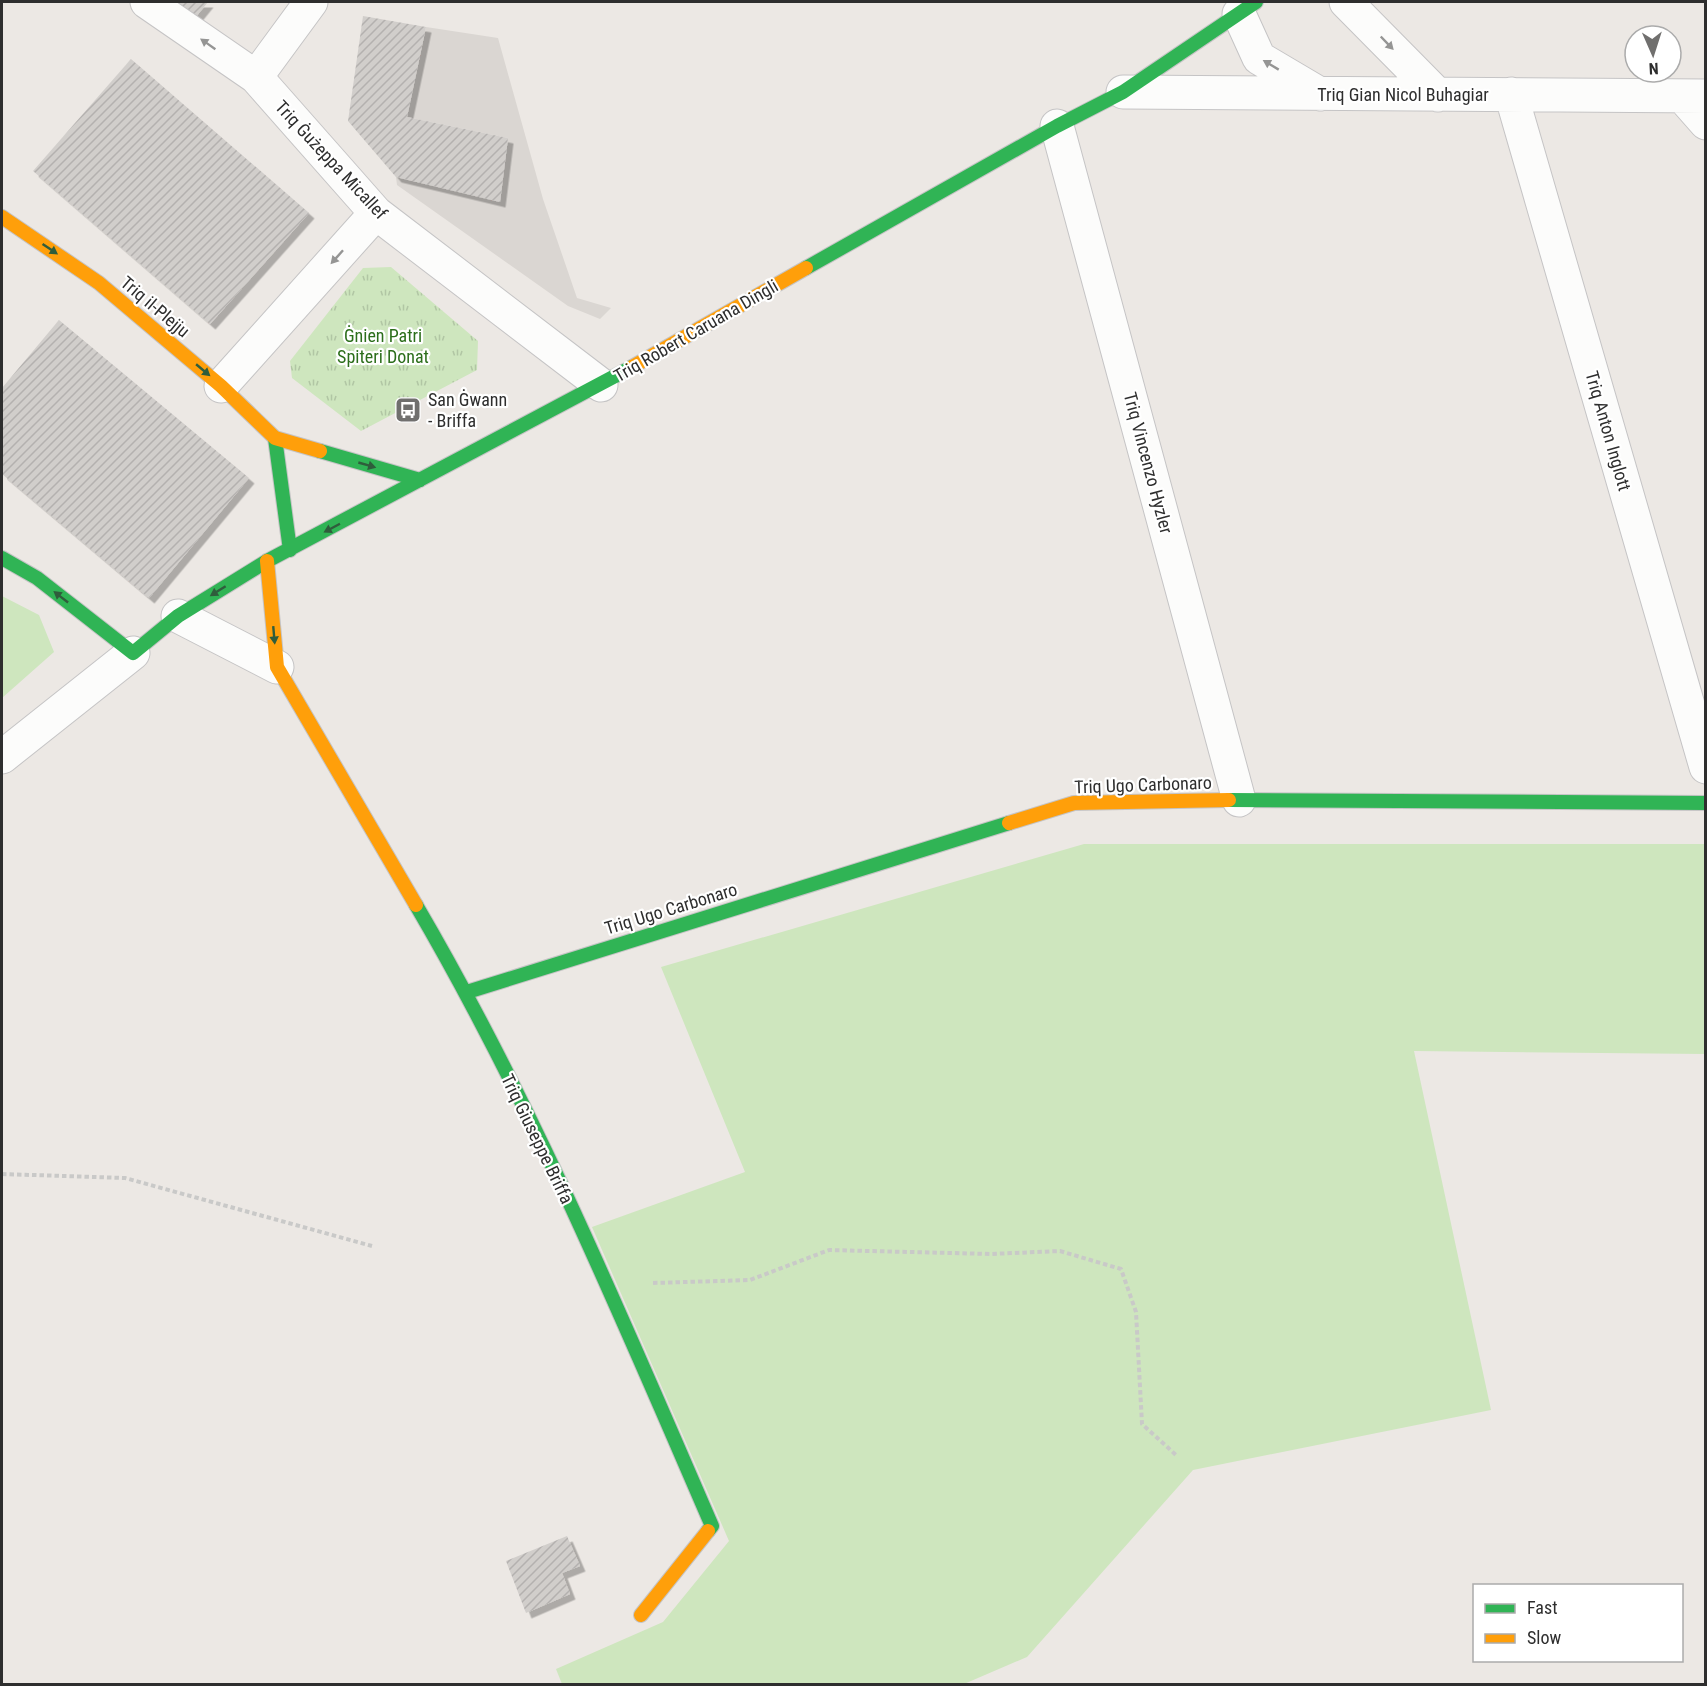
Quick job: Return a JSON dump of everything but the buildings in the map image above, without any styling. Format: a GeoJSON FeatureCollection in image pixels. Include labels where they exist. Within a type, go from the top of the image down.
{"type":"FeatureCollection","features":[{"type":"Feature","properties":{"kind":"street","name":"Triq Ġużeppa Micallef"},"geometry":{"type":"LineString","coordinates":[[147,2],[256,77],[376,213],[601,385]]}},
{"type":"Feature","properties":{"kind":"street"},"geometry":{"type":"LineString","coordinates":[[256,77],[312,2]]}},
{"type":"Feature","properties":{"kind":"street"},"geometry":{"type":"LineString","coordinates":[[1346,2],[1438,95]]}},
{"type":"Feature","properties":{"kind":"street"},"geometry":{"type":"LineString","coordinates":[[1247,8],[1259,58],[1321,95]]}},
{"type":"Feature","properties":{"kind":"street","name":"Triq Robert Caruana Dingli"},"geometry":{"type":"LineString","coordinates":[[2,756],[178,616],[267,561],[601,385],[1057,126],[1123,92],[1247,8]]}},
{"type":"Feature","properties":{"kind":"street","name":"Triq Gian Nicol Buhagiar"},"geometry":{"type":"LineString","coordinates":[[1123,92],[1695,97]]}},
{"type":"Feature","properties":{"kind":"street","name":"Triq Anton Inglott"},"geometry":{"type":"LineString","coordinates":[[1511,94],[1706,767]]}},
{"type":"Feature","properties":{"kind":"street"},"geometry":{"type":"LineString","coordinates":[[1695,97],[1706,123]]}},
{"type":"Feature","properties":{"kind":"street","name":"Triq Vincenzo Hyzler"},"geometry":{"type":"LineString","coordinates":[[1057,126],[1239,800]]}},
{"type":"Feature","properties":{"kind":"street"},"geometry":{"type":"LineString","coordinates":[[222,386],[376,213]]}},
{"type":"Feature","properties":{"kind":"street","name":"Triq il-Plejju"},"geometry":{"type":"LineString","coordinates":[[2,217],[99,283],[222,386],[275,438],[420,480]]}},
{"type":"Feature","properties":{"kind":"street"},"geometry":{"type":"LineString","coordinates":[[275,438],[290,550]]}},
{"type":"Feature","properties":{"kind":"street"},"geometry":{"type":"LineString","coordinates":[[2,558],[37,578],[133,653]]}},
{"type":"Feature","properties":{"kind":"street","name":"Triq Giuseppe Briffa"},"geometry":{"type":"LineString","coordinates":[[267,561],[277,667],[467,992],[607,1284],[712,1526],[641,1615]]}},
{"type":"Feature","properties":{"kind":"street"},"geometry":{"type":"LineString","coordinates":[[178,616],[277,667]]}},
{"type":"Feature","properties":{"kind":"street","name":"Triq Ugo Carbonaro"},"geometry":{"type":"LineString","coordinates":[[467,992],[1074,803],[1239,800],[1706,803]]}},
{"type":"Feature","properties":{"kind":"path"},"geometry":{"type":"LineString","coordinates":[[2,1174],[125,1178],[372,1246]]}},
{"type":"Feature","properties":{"kind":"path"},"geometry":{"type":"LineString","coordinates":[[607,1284],[750,1280],[829,1250],[991,1254],[1060,1251],[1121,1269],[1136,1312],[1142,1424],[1176,1455]]}},
{"type":"Feature","properties":{"kind":"green space","name":"Ġnien Patri Spiteri Donat"},"geometry":{"type":"Polygon","coordinates":[[[391,267],[478,341],[477,370],[361,431],[292,378],[290,361],[363,268],[391,267]]]}},
{"type":"Feature","properties":{"kind":"green space"},"geometry":{"type":"Polygon","coordinates":[[[2,596],[39,615],[54,652],[2,698],[2,596]]]}},
{"type":"Feature","properties":{"kind":"green space"},"geometry":{"type":"Polygon","coordinates":[[[1084,844],[1705,844],[1705,1054],[1414,1051],[1491,1410],[1193,1470],[1027,1657],[964,1684],[562,1684],[556,1669],[663,1622],[729,1541],[592,1227],[745,1172],[661,967],[1084,844]]]}},
{"type":"Feature","properties":{"kind":"shaded area"},"geometry":{"type":"Polygon","coordinates":[[[426,27],[498,38],[543,199],[577,298],[611,308],[600,319],[568,306],[397,185],[396,177],[500,201],[508,138],[407,117],[426,27]]]}},
{"type":"Feature","properties":{"kind":"traffic: fast"},"geometry":{"type":"LineString","coordinates":[[806,268],[1057,126],[1123,92],[1256,2]]}},
{"type":"Feature","properties":{"kind":"traffic: fast"},"geometry":{"type":"LineString","coordinates":[[2,558],[37,578],[133,653],[178,616],[267,561],[632,367]]}},
{"type":"Feature","properties":{"kind":"traffic: fast"},"geometry":{"type":"LineString","coordinates":[[275,438],[290,550]]}},
{"type":"Feature","properties":{"kind":"traffic: fast"},"geometry":{"type":"LineString","coordinates":[[320,451],[420,480]]}},
{"type":"Feature","properties":{"kind":"traffic: fast"},"geometry":{"type":"LineString","coordinates":[[1229,800],[1706,803]]}},
{"type":"Feature","properties":{"kind":"traffic: fast"},"geometry":{"type":"LineString","coordinates":[[467,992],[1009,823]]}},
{"type":"Feature","properties":{"kind":"traffic: fast"},"geometry":{"type":"LineString","coordinates":[[416,905],[458,980],[537,1133],[609,1289],[712,1526],[708,1531]]}},
{"type":"Feature","properties":{"kind":"traffic: slow"},"geometry":{"type":"LineString","coordinates":[[2,217],[99,283],[221,386],[275,438],[320,451]]}},
{"type":"Feature","properties":{"kind":"traffic: slow"},"geometry":{"type":"LineString","coordinates":[[632,367],[806,268]]}},
{"type":"Feature","properties":{"kind":"traffic: slow"},"geometry":{"type":"LineString","coordinates":[[267,561],[277,667],[416,905]]}},
{"type":"Feature","properties":{"kind":"traffic: slow"},"geometry":{"type":"LineString","coordinates":[[1009,823],[1074,803],[1229,800]]}},
{"type":"Feature","properties":{"kind":"traffic: slow"},"geometry":{"type":"LineString","coordinates":[[641,1615],[708,1531]]}},
{"type":"Feature","properties":{"kind":"place","name":"San Ġwann - Briffa"},"geometry":{"type":"Point","coordinates":[408,410]}}]}
